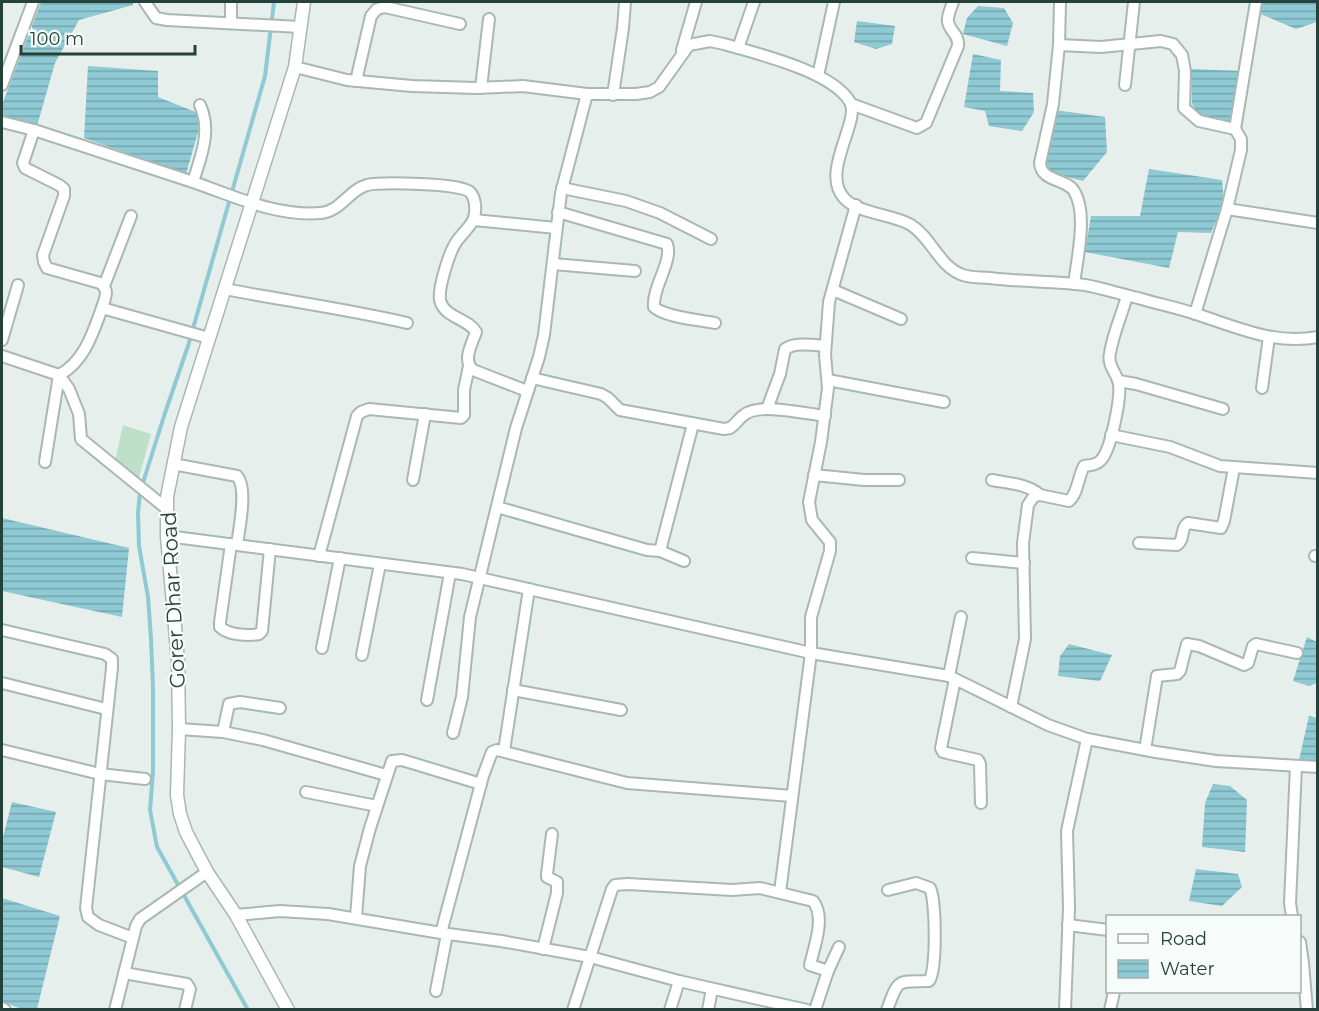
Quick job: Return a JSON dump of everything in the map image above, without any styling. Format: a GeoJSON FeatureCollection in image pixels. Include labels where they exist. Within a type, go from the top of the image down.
{"type":"FeatureCollection","features":[{"type":"Feature","properties":{"kind":"street"},"geometry":{"type":"LineString","coordinates":[[2,85],[33,2]]}},
{"type":"Feature","properties":{"kind":"street"},"geometry":{"type":"LineString","coordinates":[[145,2],[156,18],[167,20],[300,27]]}},
{"type":"Feature","properties":{"kind":"street"},"geometry":{"type":"LineString","coordinates":[[231,2],[231,23]]}},
{"type":"Feature","properties":{"kind":"street","name":"Gorer Dhar Road"},"geometry":{"type":"LineString","coordinates":[[288,1010],[236,915],[207,872],[186,832],[180,814],[177,795],[178,661],[167,536],[167,497],[198,335],[225,289],[295,67],[304,2]]}},
{"type":"Feature","properties":{"kind":"street"},"geometry":{"type":"LineString","coordinates":[[613,95],[620,57],[625,2]]}},
{"type":"Feature","properties":{"kind":"street"},"geometry":{"type":"LineString","coordinates":[[681,54],[696,2]]}},
{"type":"Feature","properties":{"kind":"street"},"geometry":{"type":"LineString","coordinates":[[738,48],[754,2]]}},
{"type":"Feature","properties":{"kind":"street"},"geometry":{"type":"LineString","coordinates":[[818,76],[834,2]]}},
{"type":"Feature","properties":{"kind":"street"},"geometry":{"type":"LineString","coordinates":[[851,104],[917,128],[926,123],[958,46],[957,36],[949,26],[947,19],[953,2]]}},
{"type":"Feature","properties":{"kind":"street"},"geometry":{"type":"LineString","coordinates":[[1060,2],[1059,45],[1053,104],[1042,146],[1040,168],[1046,175],[1073,189],[1076,195],[1083,225],[1074,284]]}},
{"type":"Feature","properties":{"kind":"street"},"geometry":{"type":"LineString","coordinates":[[1125,85],[1134,2]]}},
{"type":"Feature","properties":{"kind":"street"},"geometry":{"type":"LineString","coordinates":[[1195,314],[1227,209],[1241,150],[1240,139],[1235,129],[1256,2]]}},
{"type":"Feature","properties":{"kind":"street"},"geometry":{"type":"LineString","coordinates":[[356,81],[371,16],[377,9],[385,7],[460,24]]}},
{"type":"Feature","properties":{"kind":"street"},"geometry":{"type":"LineString","coordinates":[[481,88],[489,19]]}},
{"type":"Feature","properties":{"kind":"street"},"geometry":{"type":"LineString","coordinates":[[295,67],[356,81],[412,86],[481,88],[523,86],[613,95],[650,92],[659,87],[689,45],[710,41],[738,48],[818,76],[841,91],[851,104],[852,114],[838,156],[838,187],[844,198],[856,205],[911,225],[930,242],[947,266],[962,275],[1013,281],[1074,284],[1195,314],[1269,337],[1297,341],[1317,337]]}},
{"type":"Feature","properties":{"kind":"street"},"geometry":{"type":"LineString","coordinates":[[1059,45],[1101,47],[1161,41],[1173,44],[1182,55],[1185,71],[1184,108],[1199,121],[1235,129]]}},
{"type":"Feature","properties":{"kind":"street"},"geometry":{"type":"LineString","coordinates":[[453,733],[462,697],[470,617],[527,391],[544,335],[562,188],[586,94]]}},
{"type":"Feature","properties":{"kind":"street"},"geometry":{"type":"LineString","coordinates":[[193,182],[205,141],[206,120],[200,105]]}},
{"type":"Feature","properties":{"kind":"street"},"geometry":{"type":"LineString","coordinates":[[2,122],[34,130],[193,182],[252,204],[288,210],[324,212],[337,208],[367,185],[437,185],[470,192],[474,199],[474,220],[449,256],[440,301],[446,311],[472,326],[476,332],[467,360],[469,366],[473,370],[527,391]]}},
{"type":"Feature","properties":{"kind":"street"},"geometry":{"type":"LineString","coordinates":[[34,130],[23,163],[25,168],[64,189],[64,196],[44,255],[44,262],[47,268],[100,283],[107,292],[82,354],[65,372],[59,375]]}},
{"type":"Feature","properties":{"kind":"street"},"geometry":{"type":"LineString","coordinates":[[562,188],[626,201],[660,213],[711,239]]}},
{"type":"Feature","properties":{"kind":"street"},"geometry":{"type":"LineString","coordinates":[[780,892],[811,653],[811,617],[830,550],[830,542],[812,520],[809,512],[825,417],[828,380],[825,346],[829,302],[856,205]]}},
{"type":"Feature","properties":{"kind":"street"},"geometry":{"type":"LineString","coordinates":[[1227,209],[1317,223]]}},
{"type":"Feature","properties":{"kind":"street"},"geometry":{"type":"LineString","coordinates":[[558,212],[667,244],[668,255],[659,280],[654,307],[657,311],[668,314],[715,323]]}},
{"type":"Feature","properties":{"kind":"street"},"geometry":{"type":"LineString","coordinates":[[104,286],[131,216]]}},
{"type":"Feature","properties":{"kind":"street"},"geometry":{"type":"LineString","coordinates":[[474,220],[556,228]]}},
{"type":"Feature","properties":{"kind":"street"},"geometry":{"type":"LineString","coordinates":[[553,264],[635,271]]}},
{"type":"Feature","properties":{"kind":"street"},"geometry":{"type":"LineString","coordinates":[[2,340],[18,285]]}},
{"type":"Feature","properties":{"kind":"street"},"geometry":{"type":"LineString","coordinates":[[225,289],[290,302],[352,310],[407,323]]}},
{"type":"Feature","properties":{"kind":"street"},"geometry":{"type":"LineString","coordinates":[[833,290],[901,319]]}},
{"type":"Feature","properties":{"kind":"street"},"geometry":{"type":"LineString","coordinates":[[992,480],[1031,489],[1040,495],[1062,501],[1069,501],[1073,498],[1084,466],[1098,463],[1103,458],[1111,435],[1119,392],[1119,381],[1111,369],[1109,355],[1128,296]]}},
{"type":"Feature","properties":{"kind":"street"},"geometry":{"type":"LineString","coordinates":[[102,308],[198,335]]}},
{"type":"Feature","properties":{"kind":"street"},"geometry":{"type":"LineString","coordinates":[[1262,388],[1269,337]]}},
{"type":"Feature","properties":{"kind":"street"},"geometry":{"type":"LineString","coordinates":[[767,409],[780,374],[785,349],[797,345],[825,346]]}},
{"type":"Feature","properties":{"kind":"street"},"geometry":{"type":"LineString","coordinates":[[2,357],[59,375],[69,389],[79,414],[81,439],[167,508]]}},
{"type":"Feature","properties":{"kind":"street"},"geometry":{"type":"LineString","coordinates":[[320,556],[357,417],[361,412],[369,409],[461,418],[464,415],[464,390],[469,366]]}},
{"type":"Feature","properties":{"kind":"street"},"geometry":{"type":"LineString","coordinates":[[45,462],[59,375]]}},
{"type":"Feature","properties":{"kind":"street"},"geometry":{"type":"LineString","coordinates":[[532,378],[601,394],[620,410],[724,429],[730,428],[750,411],[767,409],[825,417]]}},
{"type":"Feature","properties":{"kind":"street"},"geometry":{"type":"LineString","coordinates":[[828,380],[945,402]]}},
{"type":"Feature","properties":{"kind":"street"},"geometry":{"type":"LineString","coordinates":[[1119,381],[1223,409]]}},
{"type":"Feature","properties":{"kind":"street"},"geometry":{"type":"LineString","coordinates":[[413,480],[425,414]]}},
{"type":"Feature","properties":{"kind":"street"},"geometry":{"type":"LineString","coordinates":[[660,551],[693,424]]}},
{"type":"Feature","properties":{"kind":"street"},"geometry":{"type":"LineString","coordinates":[[1111,435],[1170,447],[1220,466],[1317,472]]}},
{"type":"Feature","properties":{"kind":"street"},"geometry":{"type":"LineString","coordinates":[[173,465],[237,476],[242,486],[242,503],[220,627],[229,632],[254,635],[262,631],[270,549]]}},
{"type":"Feature","properties":{"kind":"street"},"geometry":{"type":"LineString","coordinates":[[1139,543],[1173,546],[1180,543],[1186,524],[1216,528],[1223,526],[1234,468]]}},
{"type":"Feature","properties":{"kind":"street"},"geometry":{"type":"LineString","coordinates":[[814,475],[864,480],[899,480]]}},
{"type":"Feature","properties":{"kind":"street"},"geometry":{"type":"LineString","coordinates":[[1011,707],[1025,639],[1023,543],[1028,505],[1034,496],[1040,495]]}},
{"type":"Feature","properties":{"kind":"street"},"geometry":{"type":"LineString","coordinates":[[497,507],[647,550],[660,551],[684,561]]}},
{"type":"Feature","properties":{"kind":"street"},"geometry":{"type":"LineString","coordinates":[[167,536],[450,573],[480,579],[811,653],[952,678],[1048,725],[1087,739],[1216,761],[1317,767]]}},
{"type":"Feature","properties":{"kind":"street"},"geometry":{"type":"LineString","coordinates":[[322,648],[340,558]]}},
{"type":"Feature","properties":{"kind":"street"},"geometry":{"type":"LineString","coordinates":[[972,558],[1024,563]]}},
{"type":"Feature","properties":{"kind":"street"},"geometry":{"type":"LineString","coordinates":[[362,655],[380,564]]}},
{"type":"Feature","properties":{"kind":"street"},"geometry":{"type":"LineString","coordinates":[[427,700],[450,573]]}},
{"type":"Feature","properties":{"kind":"street"},"geometry":{"type":"LineString","coordinates":[[504,751],[520,635],[529,590]]}},
{"type":"Feature","properties":{"kind":"street"},"geometry":{"type":"LineString","coordinates":[[961,617],[941,748],[943,752],[978,760],[981,803]]}},
{"type":"Feature","properties":{"kind":"street"},"geometry":{"type":"LineString","coordinates":[[2,630],[105,654],[112,659],[86,908],[88,917],[99,925],[133,938]]}},
{"type":"Feature","properties":{"kind":"street"},"geometry":{"type":"LineString","coordinates":[[1145,750],[1156,676],[1177,674],[1180,671],[1187,644],[1198,646],[1244,665],[1248,663],[1253,646],[1256,644],[1297,653]]}},
{"type":"Feature","properties":{"kind":"street"},"geometry":{"type":"LineString","coordinates":[[2,683],[106,709]]}},
{"type":"Feature","properties":{"kind":"street"},"geometry":{"type":"LineString","coordinates":[[513,690],[621,710]]}},
{"type":"Feature","properties":{"kind":"street"},"geometry":{"type":"LineString","coordinates":[[223,732],[229,704],[240,702],[280,708]]}},
{"type":"Feature","properties":{"kind":"street"},"geometry":{"type":"LineString","coordinates":[[179,729],[223,732],[263,740],[386,775]]}},
{"type":"Feature","properties":{"kind":"street"},"geometry":{"type":"LineString","coordinates":[[1065,1010],[1068,925],[1067,831],[1087,739]]}},
{"type":"Feature","properties":{"kind":"street"},"geometry":{"type":"LineString","coordinates":[[2,750],[100,774],[145,779]]}},
{"type":"Feature","properties":{"kind":"street"},"geometry":{"type":"LineString","coordinates":[[436,990],[444,934],[481,784],[492,752],[504,751],[562,768],[627,783],[792,795]]}},
{"type":"Feature","properties":{"kind":"street"},"geometry":{"type":"LineString","coordinates":[[356,917],[360,866],[392,761],[396,759],[481,784]]}},
{"type":"Feature","properties":{"kind":"street"},"geometry":{"type":"LineString","coordinates":[[1292,915],[1290,903],[1296,766]]}},
{"type":"Feature","properties":{"kind":"street"},"geometry":{"type":"LineString","coordinates":[[306,792],[377,806]]}},
{"type":"Feature","properties":{"kind":"street"},"geometry":{"type":"LineString","coordinates":[[543,949],[557,893],[557,882],[547,877],[546,874],[552,834]]}},
{"type":"Feature","properties":{"kind":"street"},"geometry":{"type":"LineString","coordinates":[[115,1010],[136,926],[140,919],[207,872]]}},
{"type":"Feature","properties":{"kind":"street"},"geometry":{"type":"LineString","coordinates":[[887,1010],[896,986],[905,981],[929,981],[932,979],[934,966],[930,888],[916,884],[888,890]]}},
{"type":"Feature","properties":{"kind":"street"},"geometry":{"type":"LineString","coordinates":[[573,1010],[615,885],[732,890],[760,888],[813,901],[819,919],[810,965],[828,971]]}},
{"type":"Feature","properties":{"kind":"street"},"geometry":{"type":"LineString","coordinates":[[236,915],[280,911],[356,917],[444,934],[590,957],[679,981],[807,1010]]}},
{"type":"Feature","properties":{"kind":"street"},"geometry":{"type":"LineString","coordinates":[[1068,925],[1106,930]]}},
{"type":"Feature","properties":{"kind":"street"},"geometry":{"type":"LineString","coordinates":[[815,1010],[839,947]]}},
{"type":"Feature","properties":{"kind":"street"},"geometry":{"type":"LineString","coordinates":[[1301,955],[1307,1010]]}},
{"type":"Feature","properties":{"kind":"street"},"geometry":{"type":"LineString","coordinates":[[124,973],[187,984],[190,988],[185,1010]]}},
{"type":"Feature","properties":{"kind":"street"},"geometry":{"type":"LineString","coordinates":[[670,1010],[679,981]]}},
{"type":"Feature","properties":{"kind":"street"},"geometry":{"type":"LineString","coordinates":[[708,1010],[712,988]]}},
{"type":"Feature","properties":{"kind":"street"},"geometry":{"type":"LineString","coordinates":[[1110,1010],[1114,993]]}},
{"type":"Feature","properties":{"kind":"green space"},"geometry":{"type":"Polygon","coordinates":[[[123,425],[151,434],[138,481],[115,461],[123,425]]]}},
{"type":"Feature","properties":{"kind":"water"},"geometry":{"type":"Polygon","coordinates":[[[41,2],[133,2],[133,5],[79,20],[55,63],[37,126],[2,117],[2,105],[41,2]]]}},
{"type":"Feature","properties":{"kind":"water"},"geometry":{"type":"Polygon","coordinates":[[[1253,2],[1317,2],[1317,22],[1296,29],[1251,10],[1253,2]]]}},
{"type":"Feature","properties":{"kind":"water"},"geometry":{"type":"Polygon","coordinates":[[[978,6],[1004,8],[1013,23],[1007,46],[963,34],[967,18],[978,6]]]}},
{"type":"Feature","properties":{"kind":"water"},"geometry":{"type":"Polygon","coordinates":[[[857,21],[895,26],[892,44],[876,49],[854,42],[857,21]]]}},
{"type":"Feature","properties":{"kind":"water"},"geometry":{"type":"Polygon","coordinates":[[[973,54],[1001,60],[1000,91],[1033,93],[1034,112],[1022,131],[989,126],[985,111],[964,107],[973,54]]]}},
{"type":"Feature","properties":{"kind":"water"},"geometry":{"type":"Polygon","coordinates":[[[88,66],[158,71],[158,97],[203,115],[186,174],[84,138],[88,66]]]}},
{"type":"Feature","properties":{"kind":"water"},"geometry":{"type":"Polygon","coordinates":[[[1191,69],[1243,71],[1235,123],[1199,116],[1192,104],[1191,69]]]}},
{"type":"Feature","properties":{"kind":"water"},"geometry":{"type":"Polygon","coordinates":[[[1055,110],[1105,117],[1107,152],[1083,181],[1045,171],[1055,110]]]}},
{"type":"Feature","properties":{"kind":"water"},"geometry":{"type":"Polygon","coordinates":[[[1149,169],[1222,180],[1224,202],[1211,233],[1178,232],[1169,268],[1085,252],[1091,216],[1140,216],[1149,169]]]}},
{"type":"Feature","properties":{"kind":"water"},"geometry":{"type":"Polygon","coordinates":[[[2,518],[129,548],[122,617],[2,591],[2,518]]]}},
{"type":"Feature","properties":{"kind":"water"},"geometry":{"type":"Polygon","coordinates":[[[1307,637],[1317,642],[1317,683],[1309,686],[1293,681],[1307,637]]]}},
{"type":"Feature","properties":{"kind":"water"},"geometry":{"type":"Polygon","coordinates":[[[1069,644],[1112,655],[1100,681],[1058,676],[1060,656],[1069,644]]]}},
{"type":"Feature","properties":{"kind":"water"},"geometry":{"type":"Polygon","coordinates":[[[1309,716],[1317,718],[1317,763],[1310,764],[1299,760],[1309,716]]]}},
{"type":"Feature","properties":{"kind":"water"},"geometry":{"type":"Polygon","coordinates":[[[1213,784],[1230,786],[1247,800],[1245,852],[1202,847],[1205,803],[1213,784]]]}},
{"type":"Feature","properties":{"kind":"water"},"geometry":{"type":"Polygon","coordinates":[[[12,802],[56,812],[39,877],[2,867],[2,841],[12,802]]]}},
{"type":"Feature","properties":{"kind":"water"},"geometry":{"type":"Polygon","coordinates":[[[1196,869],[1238,874],[1242,887],[1222,906],[1189,901],[1196,869]]]}},
{"type":"Feature","properties":{"kind":"water"},"geometry":{"type":"Polygon","coordinates":[[[2,898],[60,916],[37,1009],[22,1009],[2,1002],[2,898]]]}},
{"type":"Feature","properties":{"kind":"waterway"},"geometry":{"type":"LineString","coordinates":[[248,1010],[157,847],[150,810],[153,771],[151,639],[148,597],[139,546],[138,513],[140,492],[188,346],[265,76],[274,2]]}}]}
